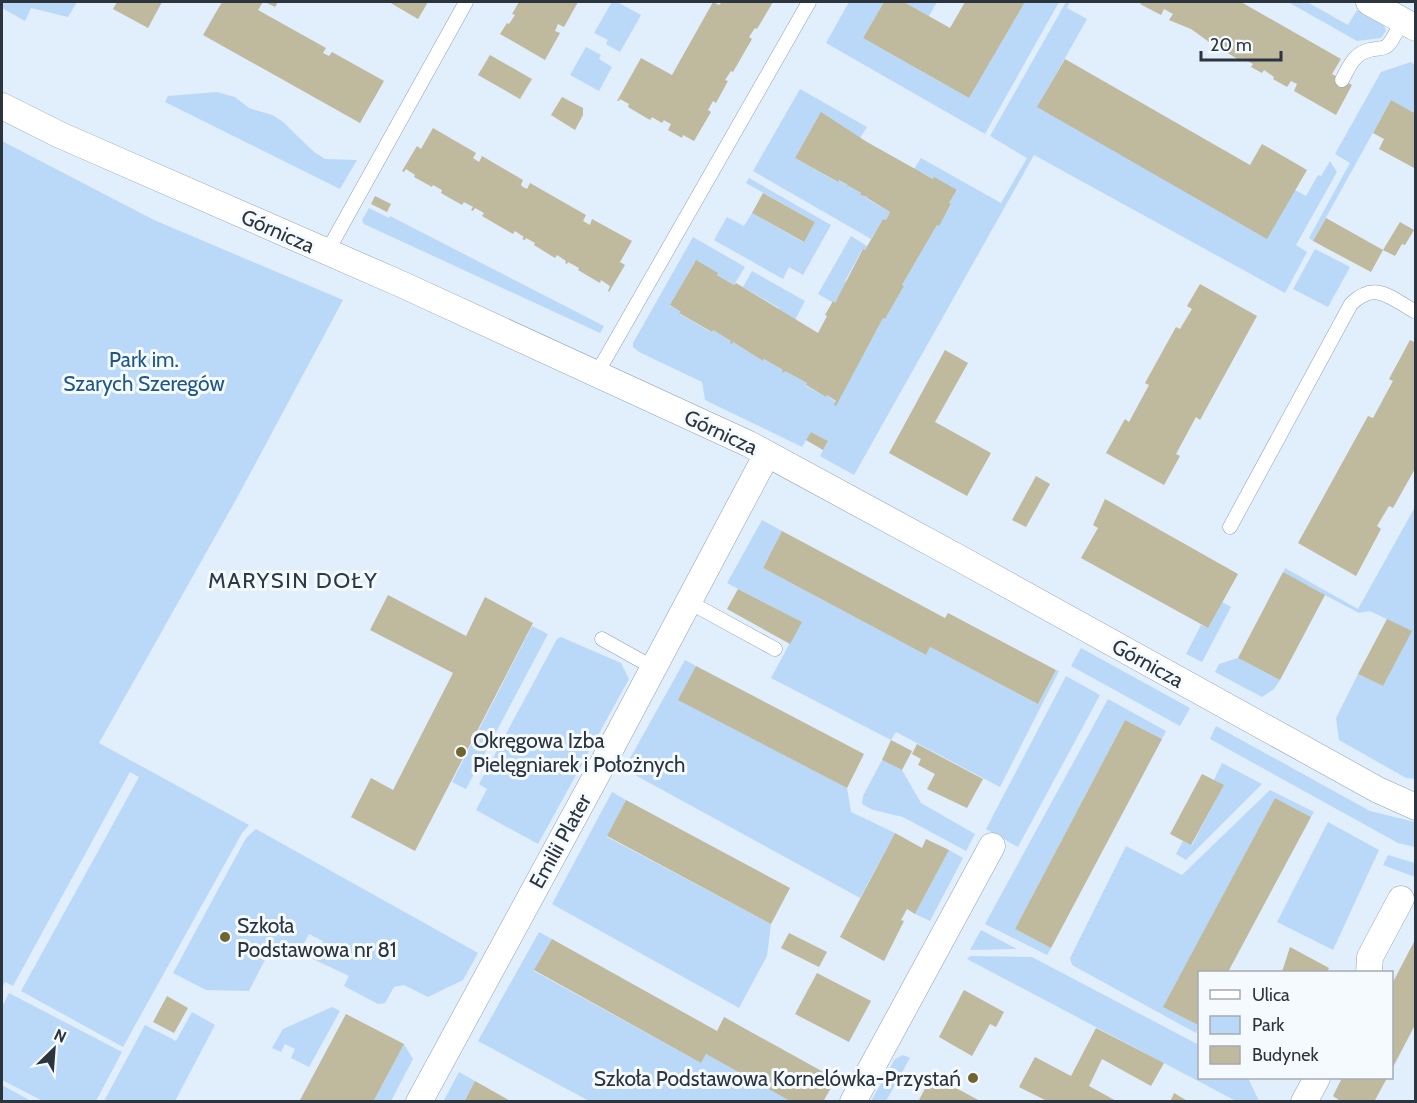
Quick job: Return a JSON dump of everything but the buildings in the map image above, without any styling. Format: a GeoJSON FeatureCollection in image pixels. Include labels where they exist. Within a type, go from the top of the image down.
{"type":"FeatureCollection","features":[{"type":"Feature","properties":{"kind":"street"},"geometry":{"type":"LineString","coordinates":[[1369,2],[1409,24]]}},
{"type":"Feature","properties":{"kind":"street","name":"Górnicza"},"geometry":{"type":"LineString","coordinates":[[2,106],[60,135],[327,252],[767,454],[1378,790],[1416,807]]}},
{"type":"Feature","properties":{"kind":"street","name":"Emilii Plater"},"geometry":{"type":"LineString","coordinates":[[419,1101],[654,668],[767,454]]}},
{"type":"Feature","properties":{"kind":"street"},"geometry":{"type":"LineString","coordinates":[[853,1101],[992,846]]}},
{"type":"Feature","properties":{"kind":"street"},"geometry":{"type":"LineString","coordinates":[[1369,971],[1370,957],[1401,899]]}},
{"type":"Feature","properties":{"kind":"street"},"geometry":{"type":"LineString","coordinates":[[1304,1101],[1316,1079]]}},
{"type":"Feature","properties":{"kind":"lane"},"geometry":{"type":"LineString","coordinates":[[327,252],[466,2]]}},
{"type":"Feature","properties":{"kind":"lane"},"geometry":{"type":"LineString","coordinates":[[596,375],[809,2]]}},
{"type":"Feature","properties":{"kind":"lane"},"geometry":{"type":"LineString","coordinates":[[1342,80],[1359,54],[1389,44],[1409,24]]}},
{"type":"Feature","properties":{"kind":"lane"},"geometry":{"type":"LineString","coordinates":[[1230,527],[1351,304],[1360,295],[1371,291],[1382,294],[1416,312]]}},
{"type":"Feature","properties":{"kind":"lane"},"geometry":{"type":"LineString","coordinates":[[689,602],[775,649]]}},
{"type":"Feature","properties":{"kind":"lane"},"geometry":{"type":"LineString","coordinates":[[602,639],[654,668]]}},
{"type":"Feature","properties":{"kind":"green space"},"geometry":{"type":"Polygon","coordinates":[[[2,2],[77,2],[68,17],[31,8],[25,21],[2,8],[2,2]]]}},
{"type":"Feature","properties":{"kind":"green space"},"geometry":{"type":"Polygon","coordinates":[[[612,2],[617,2],[641,15],[620,52],[606,44],[608,40],[594,33],[612,2]]]}},
{"type":"Feature","properties":{"kind":"green space"},"geometry":{"type":"Polygon","coordinates":[[[849,2],[884,2],[863,38],[969,98],[1025,2],[1059,2],[985,134],[826,43],[849,2]]]}},
{"type":"Feature","properties":{"kind":"green space"},"geometry":{"type":"Polygon","coordinates":[[[904,2],[937,2],[929,16],[904,2]]]}},
{"type":"Feature","properties":{"kind":"green space"},"geometry":{"type":"Polygon","coordinates":[[[1066,2],[1070,2],[1067,8],[1087,19],[1038,106],[1295,190],[1306,196],[1318,175],[1321,176],[1330,161],[1337,172],[1296,245],[1307,252],[1285,293],[1034,155],[854,475],[820,456],[828,441],[811,432],[802,447],[705,400],[702,382],[633,347],[633,343],[693,237],[745,267],[734,285],[695,261],[669,308],[671,306],[681,312],[680,314],[711,332],[713,330],[763,361],[764,359],[783,370],[783,373],[785,371],[807,383],[806,386],[826,397],[827,395],[837,403],[883,318],[885,319],[904,286],[902,285],[958,191],[914,169],[921,158],[1001,203],[1027,158],[990,136],[1066,2]]]}},
{"type":"Feature","properties":{"kind":"green space"},"geometry":{"type":"Polygon","coordinates":[[[1288,2],[1307,2],[1348,25],[1357,10],[1383,23],[1386,31],[1381,38],[1357,41],[1288,2]]]}},
{"type":"Feature","properties":{"kind":"green space"},"geometry":{"type":"Polygon","coordinates":[[[586,47],[601,55],[599,59],[612,67],[599,91],[570,75],[586,47]]]}},
{"type":"Feature","properties":{"kind":"green space"},"geometry":{"type":"Polygon","coordinates":[[[1411,62],[1415,65],[1415,114],[1391,100],[1313,241],[1309,238],[1350,163],[1335,154],[1381,72],[1411,62]]]}},
{"type":"Feature","properties":{"kind":"green space"},"geometry":{"type":"Polygon","coordinates":[[[800,89],[867,127],[860,138],[821,113],[795,158],[837,182],[839,180],[848,185],[847,187],[868,197],[867,199],[890,212],[871,239],[753,171],[800,89]]]}},
{"type":"Feature","properties":{"kind":"green space"},"geometry":{"type":"Polygon","coordinates":[[[217,92],[235,97],[249,108],[272,115],[282,121],[314,152],[325,159],[357,160],[340,189],[165,102],[168,96],[217,92]]]}},
{"type":"Feature","properties":{"kind":"green space","name":"Park im. Szarych Szeregów"},"geometry":{"type":"Polygon","coordinates":[[[2,141],[154,220],[343,300],[238,496],[99,743],[249,825],[242,833],[123,1047],[21,991],[139,777],[130,772],[13,986],[5,982],[2,988],[2,141]]]}},
{"type":"Feature","properties":{"kind":"green space"},"geometry":{"type":"Polygon","coordinates":[[[749,178],[831,225],[803,275],[789,267],[783,279],[714,240],[727,217],[744,226],[752,213],[803,242],[815,222],[746,183],[749,178]]]}},
{"type":"Feature","properties":{"kind":"green space"},"geometry":{"type":"Polygon","coordinates":[[[369,208],[389,218],[390,216],[604,326],[600,333],[364,224],[362,220],[369,208]]]}},
{"type":"Feature","properties":{"kind":"green space"},"geometry":{"type":"Polygon","coordinates":[[[851,236],[867,246],[865,250],[862,250],[835,303],[818,294],[851,236]]]}},
{"type":"Feature","properties":{"kind":"green space"},"geometry":{"type":"Polygon","coordinates":[[[1315,249],[1350,267],[1328,307],[1293,289],[1315,249]]]}},
{"type":"Feature","properties":{"kind":"green space"},"geometry":{"type":"Polygon","coordinates":[[[752,271],[805,301],[795,320],[743,287],[752,271]]]}},
{"type":"Feature","properties":{"kind":"green space"},"geometry":{"type":"Polygon","coordinates":[[[1415,507],[1415,779],[1406,778],[1339,740],[1336,718],[1358,674],[1383,686],[1411,631],[1370,611],[1359,613],[1283,573],[1285,568],[1358,609],[1415,507]]]}},
{"type":"Feature","properties":{"kind":"green space"},"geometry":{"type":"Polygon","coordinates":[[[762,520],[782,531],[763,568],[926,655],[930,647],[1038,704],[1056,670],[1059,671],[1000,787],[896,732],[891,740],[771,678],[801,622],[727,583],[762,520]]]}},
{"type":"Feature","properties":{"kind":"green space"},"geometry":{"type":"Polygon","coordinates":[[[1222,602],[1231,607],[1202,662],[1186,654],[1201,625],[1208,628],[1222,602]]]}},
{"type":"Feature","properties":{"kind":"green space"},"geometry":{"type":"Polygon","coordinates":[[[532,626],[548,634],[466,789],[452,782],[532,626]]]}},
{"type":"Feature","properties":{"kind":"green space"},"geometry":{"type":"Polygon","coordinates":[[[561,637],[621,663],[629,679],[538,844],[476,810],[487,789],[479,784],[557,639],[561,637]]]}},
{"type":"Feature","properties":{"kind":"green space"},"geometry":{"type":"Polygon","coordinates":[[[1081,648],[1190,708],[1180,726],[1071,666],[1081,648]]]}},
{"type":"Feature","properties":{"kind":"green space"},"geometry":{"type":"Polygon","coordinates":[[[1238,658],[1280,680],[1274,689],[1262,697],[1215,672],[1219,664],[1238,658]]]}},
{"type":"Feature","properties":{"kind":"green space"},"geometry":{"type":"Polygon","coordinates":[[[685,660],[696,666],[679,700],[847,788],[851,812],[895,833],[860,898],[624,769],[685,660]]]}},
{"type":"Feature","properties":{"kind":"green space"},"geometry":{"type":"Polygon","coordinates":[[[1066,676],[1100,695],[1018,847],[986,829],[1066,676]]]}},
{"type":"Feature","properties":{"kind":"green space"},"geometry":{"type":"Polygon","coordinates":[[[1108,699],[1166,731],[1162,739],[1125,720],[1015,929],[1051,948],[1047,955],[985,924],[1108,699]]]}},
{"type":"Feature","properties":{"kind":"green space"},"geometry":{"type":"Polygon","coordinates":[[[1216,726],[1370,811],[1415,822],[1415,847],[1398,843],[1210,739],[1216,726]]]}},
{"type":"Feature","properties":{"kind":"green space"},"geometry":{"type":"Polygon","coordinates":[[[882,760],[902,770],[921,803],[975,834],[966,851],[903,817],[873,810],[862,804],[863,796],[882,760]]]}},
{"type":"Feature","properties":{"kind":"green space"},"geometry":{"type":"Polygon","coordinates":[[[1222,763],[1262,784],[1186,860],[1176,854],[1183,841],[1192,845],[1223,786],[1214,780],[1222,763]]]}},
{"type":"Feature","properties":{"kind":"green space"},"geometry":{"type":"Polygon","coordinates":[[[1270,790],[1314,812],[1311,817],[1275,798],[1164,1006],[1198,1025],[1196,1033],[1072,965],[1070,958],[1126,846],[1182,875],[1270,790]]]}},
{"type":"Feature","properties":{"kind":"green space"},"geometry":{"type":"Polygon","coordinates":[[[612,792],[626,800],[607,837],[771,924],[767,956],[739,1008],[552,904],[612,792]]]}},
{"type":"Feature","properties":{"kind":"green space"},"geometry":{"type":"Polygon","coordinates":[[[1328,822],[1379,850],[1333,950],[1277,922],[1328,822]]]}},
{"type":"Feature","properties":{"kind":"green space"},"geometry":{"type":"Polygon","coordinates":[[[256,829],[478,953],[463,980],[428,997],[404,985],[394,987],[385,1003],[378,1004],[344,986],[349,976],[313,959],[323,941],[309,934],[295,960],[271,948],[249,991],[206,990],[173,973],[246,838],[256,829]]]}},
{"type":"Feature","properties":{"kind":"green space"},"geometry":{"type":"Polygon","coordinates":[[[949,850],[963,858],[930,921],[915,914],[949,850]]]}},
{"type":"Feature","properties":{"kind":"green space"},"geometry":{"type":"Polygon","coordinates":[[[1388,855],[1415,863],[1415,877],[1383,865],[1388,855]]]}},
{"type":"Feature","properties":{"kind":"green space"},"geometry":{"type":"Polygon","coordinates":[[[981,930],[1017,949],[970,950],[981,930]]]}},
{"type":"Feature","properties":{"kind":"green space"},"geometry":{"type":"Polygon","coordinates":[[[539,932],[552,939],[534,971],[701,1063],[706,1054],[792,1101],[589,1101],[478,1041],[539,932]]]}},
{"type":"Feature","properties":{"kind":"green space"},"geometry":{"type":"Polygon","coordinates":[[[970,956],[1032,957],[1198,1044],[1198,1079],[1248,1079],[1259,1101],[1236,1101],[967,959],[970,956]]]}},
{"type":"Feature","properties":{"kind":"green space"},"geometry":{"type":"Polygon","coordinates":[[[9,993],[122,1052],[96,1101],[43,1101],[2,1080],[2,1007],[9,993]]]}},
{"type":"Feature","properties":{"kind":"green space"},"geometry":{"type":"Polygon","coordinates":[[[332,1007],[340,1011],[309,1067],[291,1058],[295,1049],[285,1044],[281,1052],[272,1048],[283,1029],[332,1007]]]}},
{"type":"Feature","properties":{"kind":"green space"},"geometry":{"type":"Polygon","coordinates":[[[192,1012],[215,1025],[175,1101],[104,1101],[145,1025],[176,1041],[192,1012]]]}},
{"type":"Feature","properties":{"kind":"green space"},"geometry":{"type":"Polygon","coordinates":[[[404,1044],[413,1059],[391,1101],[373,1102],[404,1044]]]}},
{"type":"Feature","properties":{"kind":"green space"},"geometry":{"type":"Polygon","coordinates":[[[903,1055],[910,1058],[886,1101],[871,1101],[895,1059],[903,1055]]]}},
{"type":"Feature","properties":{"kind":"green space"},"geometry":{"type":"Polygon","coordinates":[[[459,1072],[475,1081],[464,1101],[443,1102],[459,1072]]]}},
{"type":"Feature","properties":{"kind":"green space"},"geometry":{"type":"Polygon","coordinates":[[[2,1085],[31,1101],[2,1101],[2,1085]]]}},
{"type":"Feature","properties":{"kind":"place","name":"Okręgowa Izba Pielęgniarek i Położnych"},"geometry":{"type":"Point","coordinates":[461,752]}},
{"type":"Feature","properties":{"kind":"place","name":"Szkoła Podstawowa nr 81"},"geometry":{"type":"Point","coordinates":[225,937]}},
{"type":"Feature","properties":{"kind":"place","name":"Szkoła Podstawowa Kornelówka-Przystań"},"geometry":{"type":"Point","coordinates":[973,1078]}},
{"type":"Feature","properties":{"kind":"district","name":"MARYSIN DOŁY"},"geometry":{"type":"Point","coordinates":[293,580]}}]}
